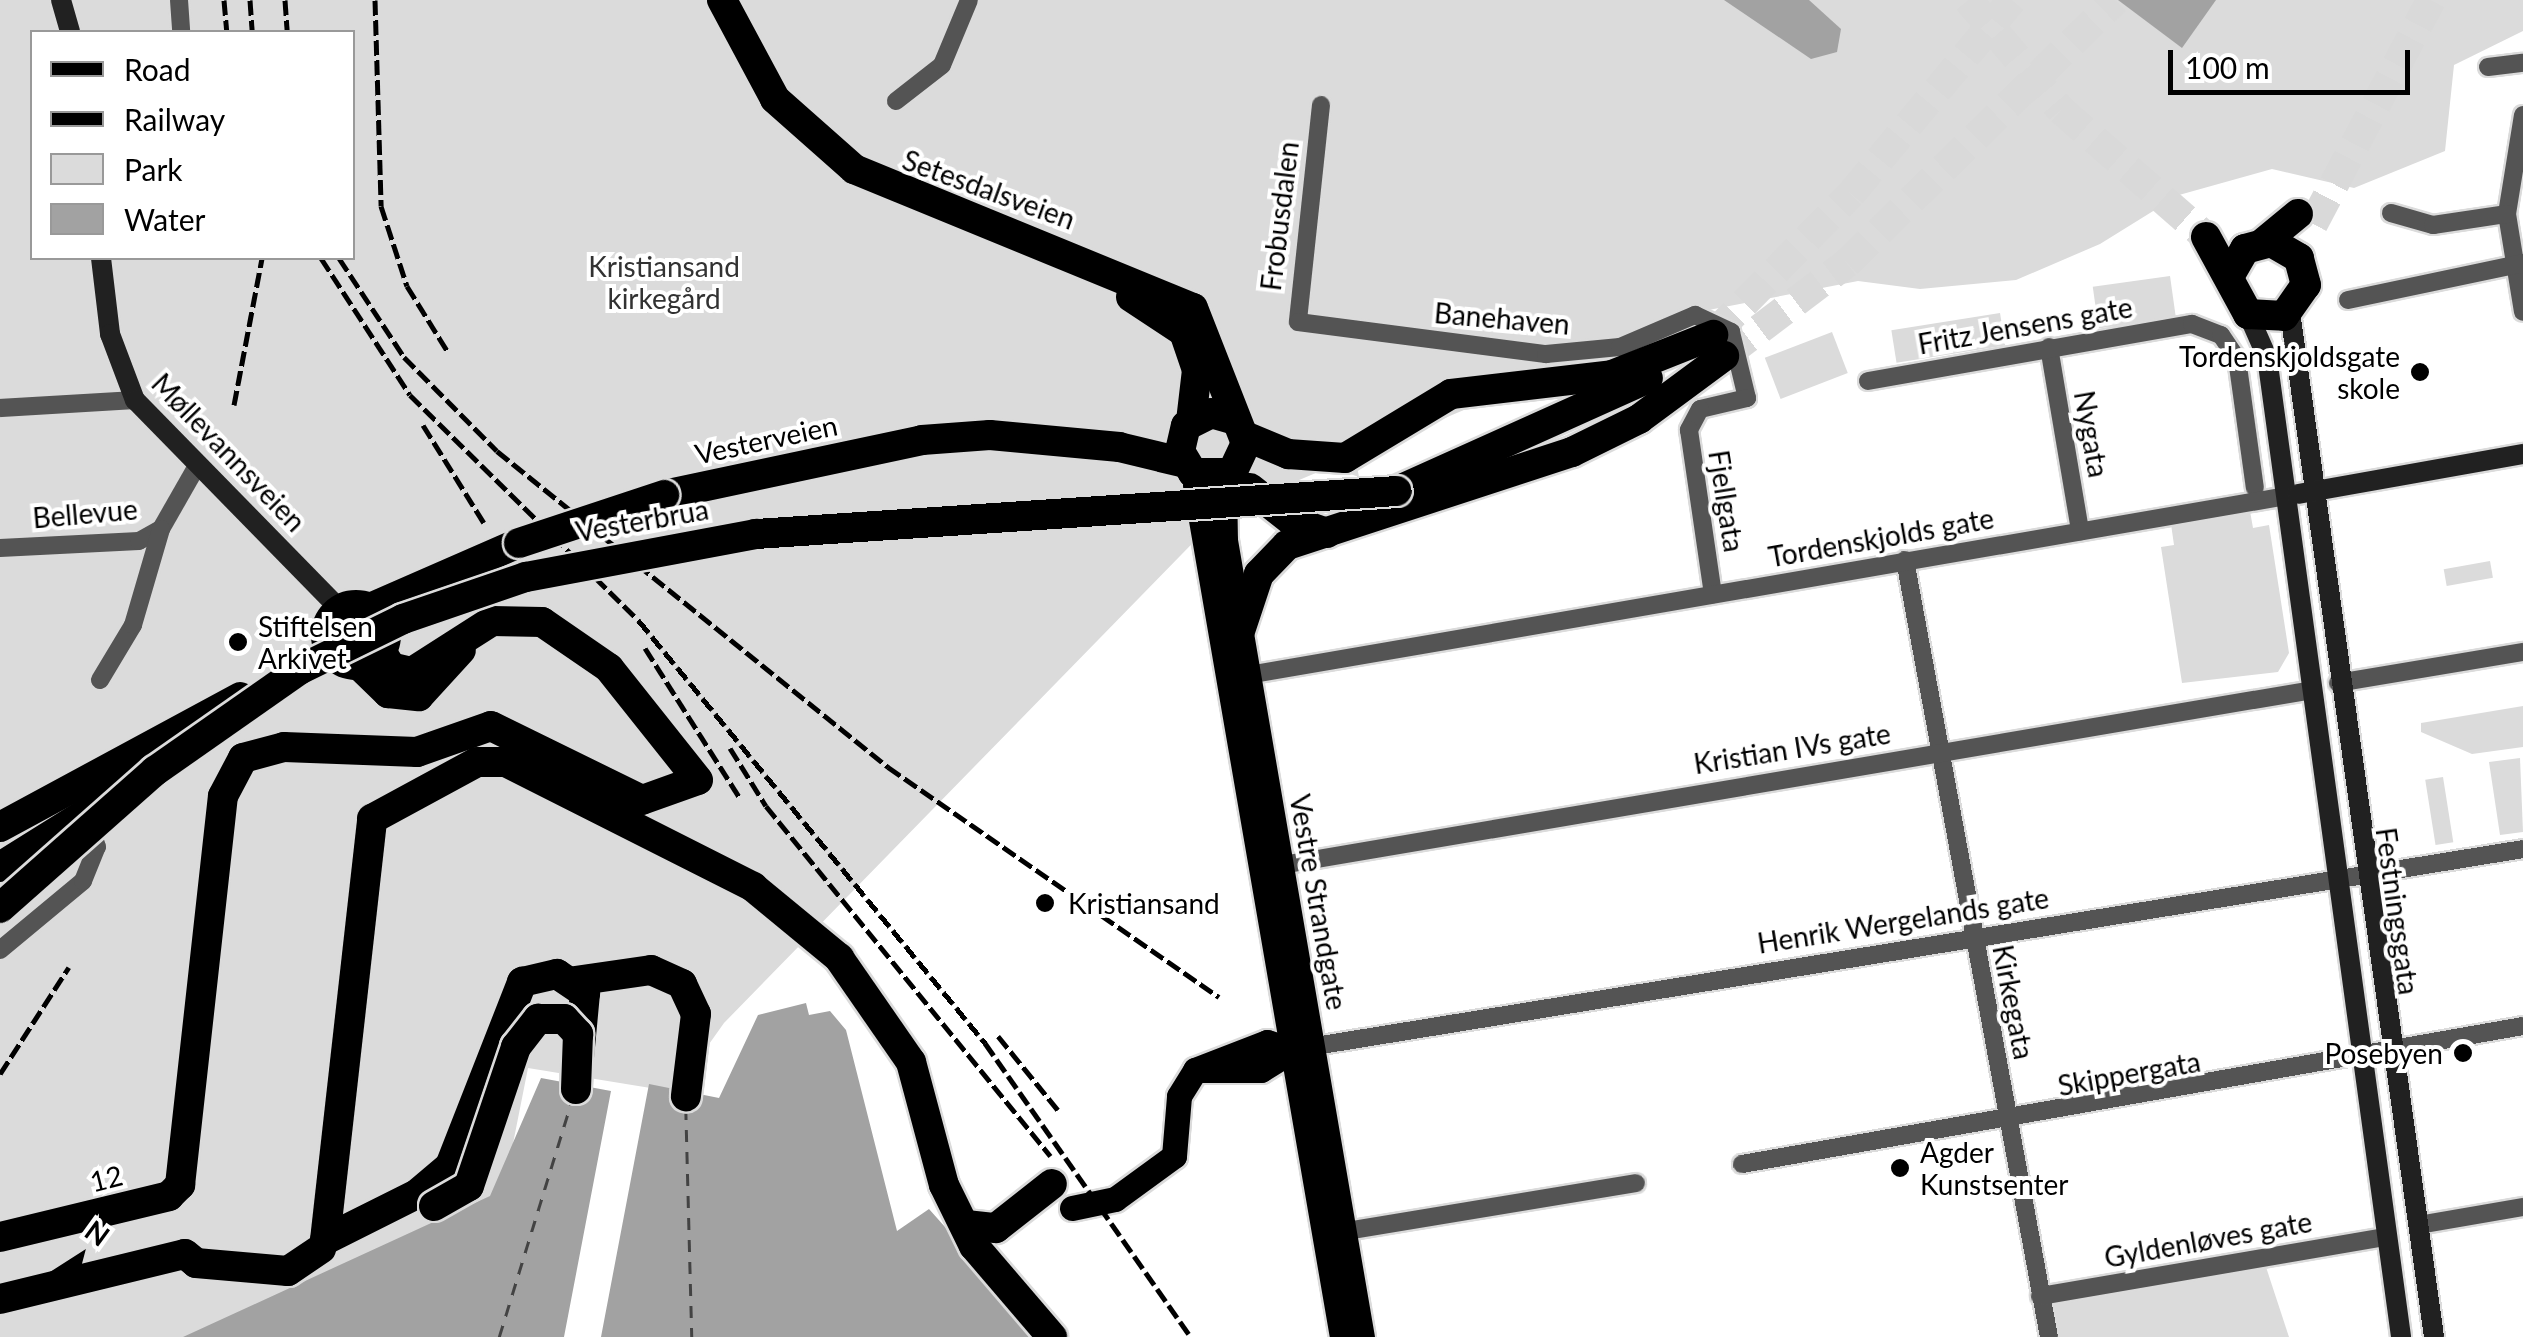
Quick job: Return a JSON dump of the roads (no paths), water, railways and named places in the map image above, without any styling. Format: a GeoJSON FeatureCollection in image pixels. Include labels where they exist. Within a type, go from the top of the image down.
{"type":"FeatureCollection","features":[{"type":"Feature","properties":{"kind":"highway","name":"Setesdalsveien"},"geometry":{"type":"LineString","coordinates":[[703,0],[751,96],[830,174],[884,206],[993,240],[1172,319],[1198,370],[1187,426],[1189,468]]}},
{"type":"Feature","properties":{"kind":"highway","name":"Setesdalsveien"},"geometry":{"type":"LineString","coordinates":[[722,0],[775,99],[854,169],[1184,300],[1208,330],[1238,427]]}},
{"type":"Feature","properties":{"kind":"highway"},"geometry":{"type":"LineString","coordinates":[[2228,277],[2258,243],[2305,219],[2306,285],[2290,312],[2248,314],[2228,277],[2211,231],[2258,243],[2284,245],[2303,264]]}},
{"type":"Feature","properties":{"kind":"highway","name":"Vesterveien"},"geometry":{"type":"LineString","coordinates":[[1119,447],[1187,426],[1211,413],[1326,461],[1384,434],[1451,394],[1612,375],[1718,346]]}},
{"type":"Feature","properties":{"kind":"highway"},"geometry":{"type":"LineString","coordinates":[[1240,631],[1273,556],[1328,533],[1380,520],[1572,452],[1639,419],[1718,346]]}},
{"type":"Feature","properties":{"kind":"highway","name":"Vesterbrua"},"geometry":{"type":"LineString","coordinates":[[0,908],[155,771],[299,670],[403,619],[526,577],[756,534],[1397,491],[1601,403],[1718,346]]}},
{"type":"Feature","properties":{"kind":"highway"},"geometry":{"type":"LineString","coordinates":[[1238,427],[1228,475],[1292,520],[1328,533]]}},
{"type":"Feature","properties":{"kind":"highway","name":"Vesterveien"},"geometry":{"type":"LineString","coordinates":[[78,802],[357,637],[442,582],[519,543],[664,495],[922,440],[990,435],[1119,447],[1228,475]]}},
{"type":"Feature","properties":{"kind":"highway","name":"12"},"geometry":{"type":"LineString","coordinates":[[0,1238],[169,1196],[182,1180],[223,796],[235,767],[266,748],[391,755],[491,726],[642,800],[698,780],[637,696],[542,622],[505,618],[473,630],[448,672],[419,696],[388,693],[357,637]]}},
{"type":"Feature","properties":{"kind":"highway"},"geometry":{"type":"LineString","coordinates":[[0,1299],[185,1254],[280,1272],[313,1262],[323,1244],[372,819],[477,762],[537,774],[753,887],[839,958],[912,1062],[944,1186],[966,1225],[1052,1337]]}},
{"type":"Feature","properties":{"kind":"highway"},"geometry":{"type":"LineString","coordinates":[[0,827],[78,802]]}},
{"type":"Feature","properties":{"kind":"highway"},"geometry":{"type":"LineString","coordinates":[[0,867],[78,802]]}},
{"type":"Feature","properties":{"kind":"highway"},"geometry":{"type":"LineString","coordinates":[[323,1244],[417,1194],[450,1166],[510,994],[536,975],[575,981],[651,970],[682,984],[696,1014],[686,1096]]}},
{"type":"Feature","properties":{"kind":"highway"},"geometry":{"type":"LineString","coordinates":[[323,1244],[338,1250],[470,1186],[516,1047],[538,1019],[564,1019],[578,1034],[576,1088],[586,1007],[575,981]]}},
{"type":"Feature","properties":{"kind":"highway"},"geometry":{"type":"LineString","coordinates":[[966,1225],[996,1228],[1052,1184]]}},
{"type":"Feature","properties":{"kind":"main road"},"geometry":{"type":"LineString","coordinates":[[62,0],[70,30]]}},
{"type":"Feature","properties":{"kind":"main road","name":"Møllevannsveien"},"geometry":{"type":"LineString","coordinates":[[101,260],[110,334],[135,400],[357,637]]}},
{"type":"Feature","properties":{"kind":"main road","name":"Festningsgata"},"geometry":{"type":"LineString","coordinates":[[2290,312],[2310,492],[2434,1337]]}},
{"type":"Feature","properties":{"kind":"main road","name":"Festningsgata"},"geometry":{"type":"LineString","coordinates":[[2248,314],[2267,358],[2367,1055],[2384,1237],[2400,1337]]}},
{"type":"Feature","properties":{"kind":"main road","name":"Tordenskjolds gate"},"geometry":{"type":"LineString","coordinates":[[2286,496],[2523,454]]}},
{"type":"Feature","properties":{"kind":"main road","name":"Vestre Strandgate"},"geometry":{"type":"LineString","coordinates":[[1189,468],[1303,1048],[1334,1234],[1342,1337]]}},
{"type":"Feature","properties":{"kind":"main road","name":"Vestre Strandgate"},"geometry":{"type":"LineString","coordinates":[[1228,475],[1240,631],[1282,866],[1303,1048]]}},
{"type":"Feature","properties":{"kind":"main road"},"geometry":{"type":"LineString","coordinates":[[1072,1208],[1115,1199],[1174,1156],[1179,1096],[1195,1070],[1261,1070],[1303,1048]]}},
{"type":"Feature","properties":{"kind":"main road","name":"Vestre Strandgate"},"geometry":{"type":"LineString","coordinates":[[1334,1234],[1362,1337]]}},
{"type":"Feature","properties":{"kind":"street"},"geometry":{"type":"LineString","coordinates":[[179,0],[182,30]]}},
{"type":"Feature","properties":{"kind":"street"},"geometry":{"type":"LineString","coordinates":[[896,101],[942,64],[969,0]]}},
{"type":"Feature","properties":{"kind":"street"},"geometry":{"type":"LineString","coordinates":[[2488,68],[2523,62]]}},
{"type":"Feature","properties":{"kind":"street","name":"Frobusdalen"},"geometry":{"type":"LineString","coordinates":[[1309,326],[1294,316],[1321,104]]}},
{"type":"Feature","properties":{"kind":"street"},"geometry":{"type":"LineString","coordinates":[[2523,115],[2507,214],[2519,265],[2523,312]]}},
{"type":"Feature","properties":{"kind":"street"},"geometry":{"type":"LineString","coordinates":[[2391,214],[2433,225],[2507,214]]}},
{"type":"Feature","properties":{"kind":"street"},"geometry":{"type":"LineString","coordinates":[[2348,300],[2519,265]]}},
{"type":"Feature","properties":{"kind":"street","name":"Banehaven"},"geometry":{"type":"LineString","coordinates":[[1309,326],[1565,354],[1711,317],[1731,332],[1747,398]]}},
{"type":"Feature","properties":{"kind":"street","name":"Fritz Jensens gate"},"geometry":{"type":"LineString","coordinates":[[1868,381],[2192,324],[2222,335],[2237,359],[2255,488]]}},
{"type":"Feature","properties":{"kind":"street","name":"Nygata"},"geometry":{"type":"LineString","coordinates":[[2049,347],[2080,532]]}},
{"type":"Feature","properties":{"kind":"street","name":"Fjellgata"},"geometry":{"type":"LineString","coordinates":[[1714,594],[1689,430],[1700,409],[1747,398]]}},
{"type":"Feature","properties":{"kind":"street"},"geometry":{"type":"LineString","coordinates":[[0,408],[135,400]]}},
{"type":"Feature","properties":{"kind":"street","name":"Bellevue"},"geometry":{"type":"LineString","coordinates":[[0,548],[139,541],[161,529],[197,466]]}},
{"type":"Feature","properties":{"kind":"street","name":"Tordenskjolds gate"},"geometry":{"type":"LineString","coordinates":[[1248,675],[2286,496]]}},
{"type":"Feature","properties":{"kind":"street"},"geometry":{"type":"LineString","coordinates":[[100,680],[133,625],[161,529]]}},
{"type":"Feature","properties":{"kind":"street","name":"Kirkegata"},"geometry":{"type":"LineString","coordinates":[[1905,560],[2049,1337]]}},
{"type":"Feature","properties":{"kind":"street"},"geometry":{"type":"LineString","coordinates":[[2338,684],[2523,652]]}},
{"type":"Feature","properties":{"kind":"street","name":"Kristian IVs gate"},"geometry":{"type":"LineString","coordinates":[[1282,866],[2312,690]]}},
{"type":"Feature","properties":{"kind":"street"},"geometry":{"type":"LineString","coordinates":[[0,950],[90,871],[96,840],[78,802]]}},
{"type":"Feature","properties":{"kind":"street","name":"Henrik Wergelands gate"},"geometry":{"type":"LineString","coordinates":[[1303,1048],[2523,849]]}},
{"type":"Feature","properties":{"kind":"street","name":"Skippergata"},"geometry":{"type":"LineString","coordinates":[[1742,1164],[2009,1122],[2523,1026]]}},
{"type":"Feature","properties":{"kind":"street"},"geometry":{"type":"LineString","coordinates":[[1334,1234],[1636,1182]]}},
{"type":"Feature","properties":{"kind":"street"},"geometry":{"type":"LineString","coordinates":[[2418,1225],[2523,1207]]}},
{"type":"Feature","properties":{"kind":"street","name":"Gyldenløves gate"},"geometry":{"type":"LineString","coordinates":[[2040,1296],[2384,1237]]}},
{"type":"Feature","properties":{"kind":"water"},"geometry":{"type":"Polygon","coordinates":[[[1724,0],[1809,0],[1841,29],[1837,52],[1811,59],[1724,0]]]}},
{"type":"Feature","properties":{"kind":"water"},"geometry":{"type":"Polygon","coordinates":[[[2118,0],[2216,0],[2182,48],[2118,0]]]}},
{"type":"Feature","properties":{"kind":"water"},"geometry":{"type":"Polygon","coordinates":[[[806,1003],[809,1015],[830,1011],[846,1030],[897,1231],[929,1209],[1043,1337],[601,1337],[649,1084],[719,1098],[758,1015],[806,1003]]]}},
{"type":"Feature","properties":{"kind":"water"},"geometry":{"type":"Polygon","coordinates":[[[541,1078],[611,1091],[564,1337],[183,1337],[490,1196],[541,1078]]]}},
{"type":"Feature","properties":{"kind":"tunnel"},"geometry":{"type":"LineString","coordinates":[[1968,0],[2061,110],[2206,237]]}},
{"type":"Feature","properties":{"kind":"tunnel"},"geometry":{"type":"LineString","coordinates":[[1713,335],[1851,194],[2012,0]]}},
{"type":"Feature","properties":{"kind":"tunnel"},"geometry":{"type":"LineString","coordinates":[[1724,356],[1847,263],[2116,0]]}},
{"type":"Feature","properties":{"kind":"tunnel"},"geometry":{"type":"LineString","coordinates":[[2313,224],[2431,0]]}},
{"type":"Feature","properties":{"kind":"railway"},"geometry":{"type":"LineString","coordinates":[[224,0],[227,30]]}},
{"type":"Feature","properties":{"kind":"railway"},"geometry":{"type":"LineString","coordinates":[[250,0],[252,30]]}},
{"type":"Feature","properties":{"kind":"railway"},"geometry":{"type":"LineString","coordinates":[[285,0],[287,30]]}},
{"type":"Feature","properties":{"kind":"railway"},"geometry":{"type":"LineString","coordinates":[[375,0],[381,206],[407,286],[448,352]]}},
{"type":"Feature","properties":{"kind":"railway"},"geometry":{"type":"LineString","coordinates":[[234,405],[262,260]]}},
{"type":"Feature","properties":{"kind":"railway"},"geometry":{"type":"LineString","coordinates":[[322,260],[410,395],[639,621],[985,1043],[1191,1337]]}},
{"type":"Feature","properties":{"kind":"railway"},"geometry":{"type":"LineString","coordinates":[[340,260],[404,357],[497,451],[888,767],[1219,997]]}},
{"type":"Feature","properties":{"kind":"railway"},"geometry":{"type":"LineString","coordinates":[[423,425],[484,523]]}},
{"type":"Feature","properties":{"kind":"railway"},"geometry":{"type":"LineString","coordinates":[[645,648],[740,798]]}},
{"type":"Feature","properties":{"kind":"railway"},"geometry":{"type":"LineString","coordinates":[[730,748],[766,806],[1050,1156]]}},
{"type":"Feature","properties":{"kind":"railway"},"geometry":{"type":"LineString","coordinates":[[0,1074],[69,967]]}},
{"type":"Feature","properties":{"kind":"railway"},"geometry":{"type":"LineString","coordinates":[[998,1036],[1058,1110]]}},
{"type":"Feature","properties":{"kind":"place","name":"Tordenskjoldsgate skole"},"geometry":{"type":"Point","coordinates":[2420,372]}},
{"type":"Feature","properties":{"kind":"place","name":"Stiftelsen Arkivet"},"geometry":{"type":"Point","coordinates":[238,642]}},
{"type":"Feature","properties":{"kind":"place","name":"Kristiansand"},"geometry":{"type":"Point","coordinates":[1045,903]}},
{"type":"Feature","properties":{"kind":"place","name":"Posebyen"},"geometry":{"type":"Point","coordinates":[2463,1053]}},
{"type":"Feature","properties":{"kind":"place","name":"Agder Kunstsenter"},"geometry":{"type":"Point","coordinates":[1900,1168]}},
{"type":"Feature","properties":{"kind":"park label","name":"Kristiansand kirkegård"},"geometry":{"type":"Point","coordinates":[664,282]}}]}
